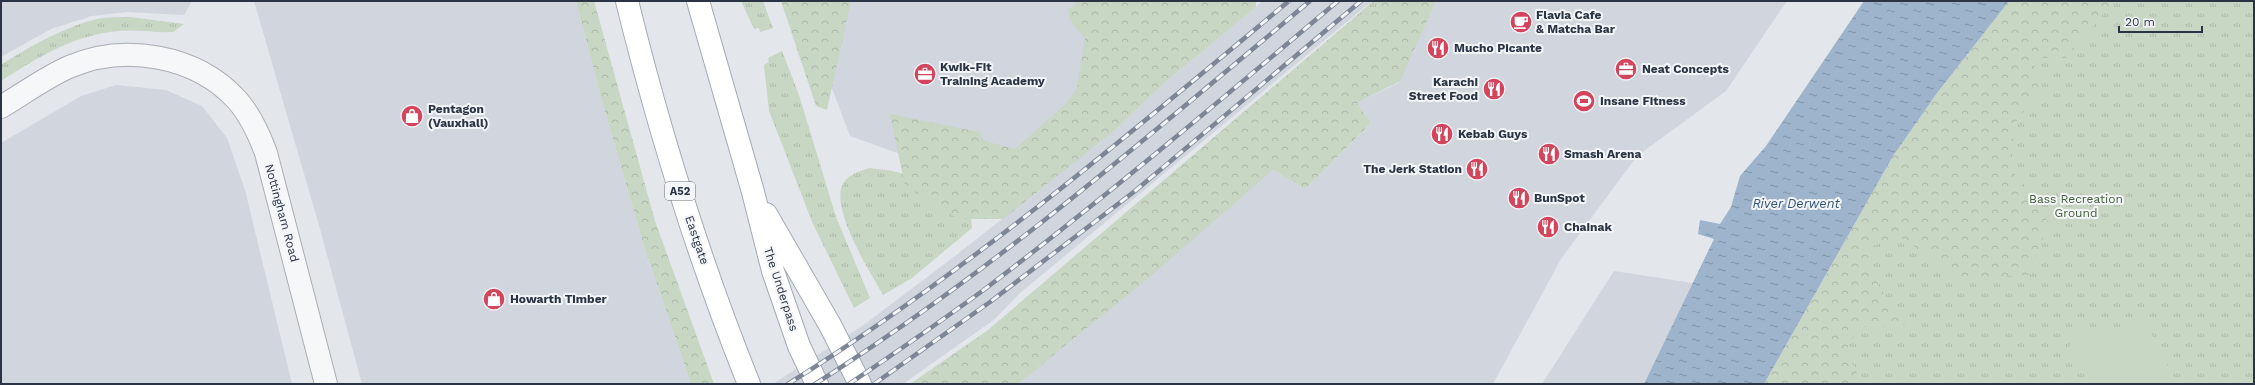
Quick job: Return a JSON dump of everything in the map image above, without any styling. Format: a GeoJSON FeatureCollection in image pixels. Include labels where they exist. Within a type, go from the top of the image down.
{"type":"FeatureCollection","features":[{"type":"Feature","properties":{"kind":"main road","name":"Eastgate"},"geometry":{"type":"LineString","coordinates":[[627,1],[664,140],[694,236],[749,384]]}},
{"type":"Feature","properties":{"kind":"main road"},"geometry":{"type":"LineString","coordinates":[[698,1],[754,192],[830,325],[860,384]]}},
{"type":"Feature","properties":{"kind":"main road","name":"The Underpass"},"geometry":{"type":"LineString","coordinates":[[754,192],[772,271],[799,346],[818,384]]}},
{"type":"Feature","properties":{"kind":"street","name":"Nottingham Road"},"geometry":{"type":"LineString","coordinates":[[1,107],[69,67],[98,58],[122,55],[153,56],[193,68],[219,84],[237,100],[256,127],[277,189],[326,384]]}},
{"type":"Feature","properties":{"kind":"shaded area"},"geometry":{"type":"Polygon","coordinates":[[[1,1],[192,1],[184,15],[127,12],[92,16],[51,29],[1,57],[1,1]]]}},
{"type":"Feature","properties":{"kind":"shaded area"},"geometry":{"type":"Polygon","coordinates":[[[254,1],[576,1],[602,101],[643,243],[691,384],[362,384],[320,229],[254,1]]]}},
{"type":"Feature","properties":{"kind":"shaded area"},"geometry":{"type":"Polygon","coordinates":[[[799,1],[1248,1],[1009,193],[850,136],[799,1]]]}},
{"type":"Feature","properties":{"kind":"shaded area"},"geometry":{"type":"Polygon","coordinates":[[[1263,1],[1372,1],[1020,293],[995,319],[903,384],[773,384],[865,324],[955,256],[1114,131],[1163,84],[1263,1]]]}},
{"type":"Feature","properties":{"kind":"shaded area"},"geometry":{"type":"Polygon","coordinates":[[[1436,1],[1787,1],[1726,91],[1637,156],[1561,259],[1493,384],[1018,384],[1273,170],[1305,189],[1371,123],[1357,103],[1398,83],[1436,1]]]}},
{"type":"Feature","properties":{"kind":"shaded area"},"geometry":{"type":"Polygon","coordinates":[[[116,85],[166,90],[202,106],[227,138],[245,190],[292,384],[1,384],[1,143],[81,96],[116,85]]]}},
{"type":"Feature","properties":{"kind":"shaded area"},"geometry":{"type":"Polygon","coordinates":[[[1614,271],[1693,283],[1644,384],[1542,384],[1614,271]]]}},
{"type":"Feature","properties":{"kind":"green space"},"geometry":{"type":"Polygon","coordinates":[[[576,1],[594,1],[655,221],[714,384],[691,384],[643,243],[602,101],[576,1]]]}},
{"type":"Feature","properties":{"kind":"green space"},"geometry":{"type":"Polygon","coordinates":[[[741,1],[763,1],[773,28],[760,32],[759,28],[754,29],[741,1]]]}},
{"type":"Feature","properties":{"kind":"green space"},"geometry":{"type":"Polygon","coordinates":[[[781,1],[851,1],[827,110],[816,106],[781,1]]]}},
{"type":"Feature","properties":{"kind":"green space"},"geometry":{"type":"Polygon","coordinates":[[[1078,1],[1256,1],[1256,7],[1163,84],[1114,131],[1003,219],[958,219],[905,186],[890,114],[979,132],[985,141],[1015,149],[1066,104],[1077,88],[1085,39],[1070,20],[1068,10],[1078,1]]]}},
{"type":"Feature","properties":{"kind":"green space"},"geometry":{"type":"Polygon","coordinates":[[[1373,1],[1386,1],[1349,22],[1373,1]]]}},
{"type":"Feature","properties":{"kind":"green space"},"geometry":{"type":"Polygon","coordinates":[[[1386,1],[1436,1],[1400,81],[1357,103],[1371,123],[1305,189],[1273,170],[1152,275],[1018,384],[910,384],[988,330],[1349,22],[1386,1]]]}},
{"type":"Feature","properties":{"kind":"green space","name":"Bass Recreation Ground"},"geometry":{"type":"Polygon","coordinates":[[[2009,1],[2254,1],[2254,384],[1764,384],[1912,127],[2009,1]]]}},
{"type":"Feature","properties":{"kind":"green space"},"geometry":{"type":"Polygon","coordinates":[[[2009,1],[2114,1],[2066,58],[2032,58],[2043,90],[2017,119],[2008,165],[2049,223],[2028,275],[1962,279],[1897,235],[1870,248],[1873,276],[1905,327],[1858,327],[1846,350],[1862,384],[1764,384],[1893,156],[1937,93],[2009,1]]]}},
{"type":"Feature","properties":{"kind":"green space"},"geometry":{"type":"Polygon","coordinates":[[[130,17],[184,24],[173,32],[118,31],[86,37],[57,48],[1,81],[1,65],[50,37],[77,25],[102,18],[130,17]]]}},
{"type":"Feature","properties":{"kind":"green space"},"geometry":{"type":"Polygon","coordinates":[[[782,51],[799,95],[836,217],[870,298],[854,308],[813,224],[769,111],[764,65],[769,62],[768,58],[782,51]]]}},
{"type":"Feature","properties":{"kind":"green space"},"geometry":{"type":"Polygon","coordinates":[[[870,168],[893,171],[916,178],[970,210],[972,228],[912,278],[883,295],[854,242],[842,211],[840,197],[842,186],[850,176],[870,168]]]}},
{"type":"Feature","properties":{"kind":"green space"},"geometry":{"type":"Polygon","coordinates":[[[2144,319],[2177,384],[2104,384],[2098,372],[2078,372],[2074,367],[2069,356],[2069,351],[2072,340],[2080,330],[2112,332],[2144,319]]]}},
{"type":"Feature","properties":{"kind":"water","name":"River Derwent"},"geometry":{"type":"Polygon","coordinates":[[[1864,1],[2009,1],[1937,93],[1893,156],[1764,384],[1644,384],[1714,239],[1698,234],[1700,220],[1720,224],[1731,207],[1740,176],[1766,146],[1864,1]]]}},
{"type":"Feature","properties":{"kind":"railway"},"geometry":{"type":"LineString","coordinates":[[788,384],[919,296],[1045,201],[1168,102],[1289,1]]}},
{"type":"Feature","properties":{"kind":"railway"},"geometry":{"type":"LineString","coordinates":[[815,384],[881,341],[945,296],[1007,249],[1130,152],[1310,1]]}},
{"type":"Feature","properties":{"kind":"railway"},"geometry":{"type":"LineString","coordinates":[[849,384],[985,289],[1075,219],[1338,1]]}},
{"type":"Feature","properties":{"kind":"railway"},"geometry":{"type":"LineString","coordinates":[[874,384],[990,302],[1135,191],[1361,1]]}},
{"type":"Feature","properties":{"kind":"place","name":"Flavia Cafe & Matcha Bar"},"geometry":{"type":"Point","coordinates":[1521,22]}},
{"type":"Feature","properties":{"kind":"place","name":"Mucho Picante"},"geometry":{"type":"Point","coordinates":[1438,48]}},
{"type":"Feature","properties":{"kind":"place","name":"Neat Concepts"},"geometry":{"type":"Point","coordinates":[1626,69]}},
{"type":"Feature","properties":{"kind":"place","name":"Kwik-Fit Training Academy"},"geometry":{"type":"Point","coordinates":[925,74]}},
{"type":"Feature","properties":{"kind":"place","name":"Karachi Street Food"},"geometry":{"type":"Point","coordinates":[1494,89]}},
{"type":"Feature","properties":{"kind":"place","name":"Insane Fitness"},"geometry":{"type":"Point","coordinates":[1584,101]}},
{"type":"Feature","properties":{"kind":"place","name":"Pentagon (Vauxhall)"},"geometry":{"type":"Point","coordinates":[412,116]}},
{"type":"Feature","properties":{"kind":"place","name":"Kebab Guys"},"geometry":{"type":"Point","coordinates":[1442,134]}},
{"type":"Feature","properties":{"kind":"place","name":"Smash Arena"},"geometry":{"type":"Point","coordinates":[1549,154]}},
{"type":"Feature","properties":{"kind":"place","name":"The Jerk Station"},"geometry":{"type":"Point","coordinates":[1477,169]}},
{"type":"Feature","properties":{"kind":"place","name":"BunSpot"},"geometry":{"type":"Point","coordinates":[1519,198]}},
{"type":"Feature","properties":{"kind":"place","name":"Chainak"},"geometry":{"type":"Point","coordinates":[1548,227]}},
{"type":"Feature","properties":{"kind":"place","name":"Howarth Timber"},"geometry":{"type":"Point","coordinates":[494,299]}}]}
